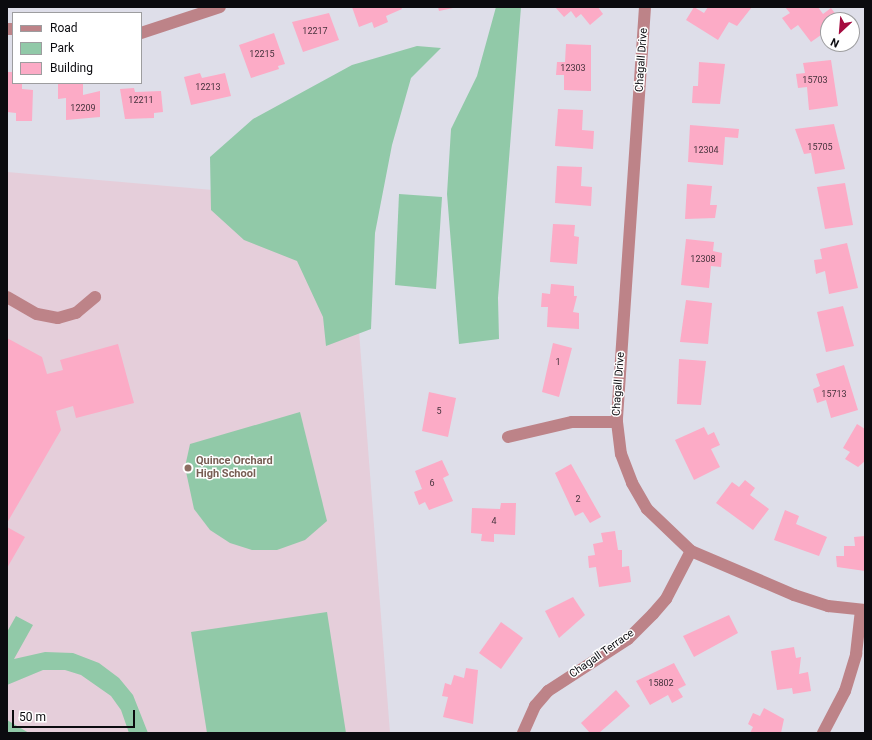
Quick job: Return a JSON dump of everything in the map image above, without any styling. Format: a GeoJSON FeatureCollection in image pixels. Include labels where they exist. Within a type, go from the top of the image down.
{"type":"FeatureCollection","features":[{"type":"Feature","properties":{"kind":"street"},"geometry":{"type":"LineString","coordinates":[[142,33],[220,7]]}},
{"type":"Feature","properties":{"kind":"street","name":"Chagall Drive"},"geometry":{"type":"LineString","coordinates":[[645,7],[617,422],[621,454],[632,483],[647,509],[691,551],[794,595],[828,606],[863,610]]}},
{"type":"Feature","properties":{"kind":"street"},"geometry":{"type":"LineString","coordinates":[[7,297],[37,314],[58,318],[76,313],[95,297]]}},
{"type":"Feature","properties":{"kind":"street"},"geometry":{"type":"LineString","coordinates":[[508,437],[572,422],[617,422]]}},
{"type":"Feature","properties":{"kind":"street","name":"Chagall Terrace"},"geometry":{"type":"LineString","coordinates":[[523,733],[535,706],[548,691],[628,638],[653,614],[666,599],[691,551]]}},
{"type":"Feature","properties":{"kind":"street"},"geometry":{"type":"LineString","coordinates":[[823,733],[847,684],[856,654],[863,610]]}},
{"type":"Feature","properties":{"kind":"shaded area","name":"Quince Orchard High School"},"geometry":{"type":"Polygon","coordinates":[[[7,172],[349,202],[390,733],[7,733],[7,172]]]}},
{"type":"Feature","properties":{"kind":"green space"},"geometry":{"type":"Polygon","coordinates":[[[496,7],[521,7],[498,298],[499,339],[459,344],[447,194],[451,129],[477,76],[496,7]]]}},
{"type":"Feature","properties":{"kind":"green space"},"geometry":{"type":"Polygon","coordinates":[[[417,46],[441,48],[411,78],[392,145],[375,233],[371,329],[326,346],[323,317],[297,261],[244,240],[211,210],[210,157],[253,119],[352,65],[417,46]]]}},
{"type":"Feature","properties":{"kind":"green space"},"geometry":{"type":"Polygon","coordinates":[[[399,194],[442,197],[436,289],[395,285],[399,194]]]}},
{"type":"Feature","properties":{"kind":"green space"},"geometry":{"type":"Polygon","coordinates":[[[300,412],[327,521],[305,540],[277,550],[252,550],[230,543],[210,530],[194,509],[185,467],[190,444],[300,412]]]}},
{"type":"Feature","properties":{"kind":"green space"},"geometry":{"type":"Polygon","coordinates":[[[327,612],[346,733],[207,733],[191,632],[327,612]]]}},
{"type":"Feature","properties":{"kind":"green space"},"geometry":{"type":"Polygon","coordinates":[[[16,616],[33,625],[14,659],[45,652],[73,653],[99,663],[119,678],[133,695],[148,733],[129,733],[121,710],[111,696],[81,675],[65,670],[43,670],[7,685],[7,632],[16,616]]]}},
{"type":"Feature","properties":{"kind":"green space"},"geometry":{"type":"Polygon","coordinates":[[[7,720],[29,733],[7,733],[7,720]]]}},
{"type":"Feature","properties":{"kind":"building"},"geometry":{"type":"Polygon","coordinates":[[[352,7],[401,7],[402,9],[386,16],[388,22],[374,28],[372,22],[359,27],[352,7]]]}},
{"type":"Feature","properties":{"kind":"building"},"geometry":{"type":"Polygon","coordinates":[[[438,7],[453,7],[453,8],[439,11],[438,7]]]}},
{"type":"Feature","properties":{"kind":"building"},"geometry":{"type":"Polygon","coordinates":[[[555,7],[598,7],[603,14],[590,25],[581,14],[576,18],[571,11],[564,17],[555,7]]]}},
{"type":"Feature","properties":{"kind":"building"},"geometry":{"type":"Polygon","coordinates":[[[694,7],[704,13],[708,7],[752,7],[737,26],[729,22],[718,40],[686,20],[694,7]]]}},
{"type":"Feature","properties":{"kind":"building"},"geometry":{"type":"Polygon","coordinates":[[[785,7],[818,7],[822,12],[820,12],[820,36],[811,42],[798,25],[791,30],[782,18],[790,13],[785,7]]]}},
{"type":"Feature","properties":{"kind":"building"},"geometry":{"type":"Polygon","coordinates":[[[831,8],[834,12],[826,12],[831,8]]]}},
{"type":"Feature","properties":{"kind":"building"},"geometry":{"type":"Polygon","coordinates":[[[329,13],[339,40],[303,52],[292,22],[329,13]]]}},
{"type":"Feature","properties":{"kind":"building"},"geometry":{"type":"Polygon","coordinates":[[[274,33],[285,64],[278,66],[279,69],[251,78],[239,45],[274,33]]]}},
{"type":"Feature","properties":{"kind":"building"},"geometry":{"type":"Polygon","coordinates":[[[566,44],[591,45],[591,91],[564,90],[564,75],[556,75],[557,62],[565,62],[566,44]]]}},
{"type":"Feature","properties":{"kind":"building"},"geometry":{"type":"Polygon","coordinates":[[[831,60],[838,106],[809,110],[807,87],[798,88],[796,74],[805,73],[803,63],[831,60]]]}},
{"type":"Feature","properties":{"kind":"building"},"geometry":{"type":"Polygon","coordinates":[[[699,62],[725,64],[720,104],[692,103],[693,86],[698,86],[699,62]]]}},
{"type":"Feature","properties":{"kind":"building"},"geometry":{"type":"Polygon","coordinates":[[[7,72],[12,72],[12,84],[22,84],[22,89],[33,90],[32,121],[16,121],[16,113],[7,112],[7,72]]]}},
{"type":"Feature","properties":{"kind":"building"},"geometry":{"type":"Polygon","coordinates":[[[200,73],[202,78],[225,73],[231,96],[191,105],[184,77],[200,73]]]}},
{"type":"Feature","properties":{"kind":"building"},"geometry":{"type":"Polygon","coordinates":[[[58,84],[83,84],[83,95],[100,91],[100,117],[66,120],[66,98],[58,99],[58,84]]]}},
{"type":"Feature","properties":{"kind":"building"},"geometry":{"type":"Polygon","coordinates":[[[134,88],[135,92],[161,91],[163,112],[154,113],[154,118],[125,119],[120,89],[134,88]]]}},
{"type":"Feature","properties":{"kind":"building"},"geometry":{"type":"Polygon","coordinates":[[[558,109],[583,110],[582,130],[594,131],[593,149],[555,146],[558,109]]]}},
{"type":"Feature","properties":{"kind":"building"},"geometry":{"type":"Polygon","coordinates":[[[834,124],[845,169],[815,174],[811,153],[804,154],[795,129],[834,124]]]}},
{"type":"Feature","properties":{"kind":"building"},"geometry":{"type":"Polygon","coordinates":[[[690,125],[739,129],[738,138],[725,137],[723,165],[688,162],[690,125]]]}},
{"type":"Feature","properties":{"kind":"building"},"geometry":{"type":"Polygon","coordinates":[[[557,166],[582,167],[581,186],[592,187],[591,206],[555,203],[557,166]]]}},
{"type":"Feature","properties":{"kind":"building"},"geometry":{"type":"Polygon","coordinates":[[[845,183],[853,225],[825,229],[817,187],[845,183]]]}},
{"type":"Feature","properties":{"kind":"building"},"geometry":{"type":"Polygon","coordinates":[[[687,184],[712,186],[710,205],[717,205],[715,218],[685,219],[687,184]]]}},
{"type":"Feature","properties":{"kind":"building"},"geometry":{"type":"Polygon","coordinates":[[[553,224],[575,225],[574,236],[579,237],[577,264],[550,262],[553,224]]]}},
{"type":"Feature","properties":{"kind":"building"},"geometry":{"type":"Polygon","coordinates":[[[686,239],[714,242],[713,251],[722,253],[721,267],[711,266],[709,288],[681,285],[686,239]]]}},
{"type":"Feature","properties":{"kind":"building"},"geometry":{"type":"Polygon","coordinates":[[[847,243],[858,288],[829,294],[825,271],[816,274],[814,260],[822,259],[820,249],[847,243]]]}},
{"type":"Feature","properties":{"kind":"building"},"geometry":{"type":"Polygon","coordinates":[[[551,284],[574,286],[574,296],[577,296],[573,312],[579,313],[579,329],[547,327],[548,307],[541,307],[542,293],[550,294],[551,284]]]}},
{"type":"Feature","properties":{"kind":"building"},"geometry":{"type":"Polygon","coordinates":[[[686,300],[712,303],[708,344],[680,342],[686,300]]]}},
{"type":"Feature","properties":{"kind":"building"},"geometry":{"type":"Polygon","coordinates":[[[843,306],[854,346],[826,352],[817,312],[843,306]]]}},
{"type":"Feature","properties":{"kind":"building"},"geometry":{"type":"Polygon","coordinates":[[[7,338],[42,357],[47,374],[63,370],[60,360],[118,344],[134,403],[76,418],[73,406],[56,411],[61,430],[7,523],[7,338]]]}},
{"type":"Feature","properties":{"kind":"building"},"geometry":{"type":"Polygon","coordinates":[[[553,343],[572,348],[559,397],[542,392],[553,343]]]}},
{"type":"Feature","properties":{"kind":"building"},"geometry":{"type":"Polygon","coordinates":[[[679,359],[706,361],[701,405],[677,404],[679,359]]]}},
{"type":"Feature","properties":{"kind":"building"},"geometry":{"type":"Polygon","coordinates":[[[844,365],[858,410],[831,418],[826,400],[817,403],[813,389],[820,386],[816,374],[844,365]]]}},
{"type":"Feature","properties":{"kind":"building"},"geometry":{"type":"Polygon","coordinates":[[[429,392],[456,398],[448,437],[422,431],[429,392]]]}},
{"type":"Feature","properties":{"kind":"building"},"geometry":{"type":"Polygon","coordinates":[[[857,424],[865,429],[865,461],[858,467],[845,459],[850,452],[843,448],[857,424]]]}},
{"type":"Feature","properties":{"kind":"building"},"geometry":{"type":"Polygon","coordinates":[[[704,427],[708,435],[714,432],[720,445],[711,449],[720,467],[694,480],[675,440],[704,427]]]}},
{"type":"Feature","properties":{"kind":"building"},"geometry":{"type":"Polygon","coordinates":[[[442,460],[449,475],[443,478],[453,501],[429,510],[425,502],[419,505],[414,492],[422,489],[415,471],[442,460]]]}},
{"type":"Feature","properties":{"kind":"building"},"geometry":{"type":"Polygon","coordinates":[[[571,464],[601,517],[590,523],[583,512],[575,516],[555,473],[571,464]]]}},
{"type":"Feature","properties":{"kind":"building"},"geometry":{"type":"Polygon","coordinates":[[[745,480],[755,488],[750,495],[769,509],[753,530],[716,503],[732,482],[739,487],[745,480]]]}},
{"type":"Feature","properties":{"kind":"building"},"geometry":{"type":"Polygon","coordinates":[[[501,503],[516,503],[515,535],[494,534],[494,542],[481,541],[482,534],[471,533],[472,508],[500,509],[501,503]]]}},
{"type":"Feature","properties":{"kind":"building"},"geometry":{"type":"Polygon","coordinates":[[[785,510],[799,516],[796,524],[827,537],[819,556],[774,540],[785,510]]]}},
{"type":"Feature","properties":{"kind":"building"},"geometry":{"type":"Polygon","coordinates":[[[7,527],[25,537],[7,568],[7,527]]]}},
{"type":"Feature","properties":{"kind":"building"},"geometry":{"type":"Polygon","coordinates":[[[615,531],[618,550],[622,550],[622,567],[629,566],[631,582],[599,587],[596,567],[589,568],[588,556],[595,555],[593,544],[603,542],[601,533],[615,531]]]}},
{"type":"Feature","properties":{"kind":"building"},"geometry":{"type":"Polygon","coordinates":[[[865,536],[865,571],[837,567],[836,556],[844,556],[844,546],[855,546],[854,537],[865,536]]]}},
{"type":"Feature","properties":{"kind":"building"},"geometry":{"type":"Polygon","coordinates":[[[573,597],[585,615],[559,638],[545,611],[573,597]]]}},
{"type":"Feature","properties":{"kind":"building"},"geometry":{"type":"Polygon","coordinates":[[[729,615],[738,633],[694,657],[683,636],[729,615]]]}},
{"type":"Feature","properties":{"kind":"building"},"geometry":{"type":"Polygon","coordinates":[[[501,622],[523,638],[501,669],[479,653],[501,622]]]}},
{"type":"Feature","properties":{"kind":"building"},"geometry":{"type":"Polygon","coordinates":[[[794,647],[796,658],[801,657],[799,674],[808,672],[811,691],[793,694],[792,688],[777,690],[771,651],[794,647]]]}},
{"type":"Feature","properties":{"kind":"building"},"geometry":{"type":"Polygon","coordinates":[[[674,663],[686,685],[678,689],[683,697],[672,703],[668,695],[650,705],[636,681],[674,663]]]}},
{"type":"Feature","properties":{"kind":"building"},"geometry":{"type":"Polygon","coordinates":[[[466,668],[478,670],[473,724],[443,717],[448,697],[442,696],[445,683],[451,685],[454,675],[464,678],[466,668]]]}},
{"type":"Feature","properties":{"kind":"building"},"geometry":{"type":"Polygon","coordinates":[[[616,690],[630,706],[599,733],[590,733],[581,723],[616,690]]]}},
{"type":"Feature","properties":{"kind":"building"},"geometry":{"type":"Polygon","coordinates":[[[764,708],[784,719],[781,733],[750,733],[753,727],[748,724],[753,713],[760,716],[764,708]]]}},
{"type":"Feature","properties":{"kind":"place","name":"Quince Orchard High School"},"geometry":{"type":"Point","coordinates":[188,468]}}]}
